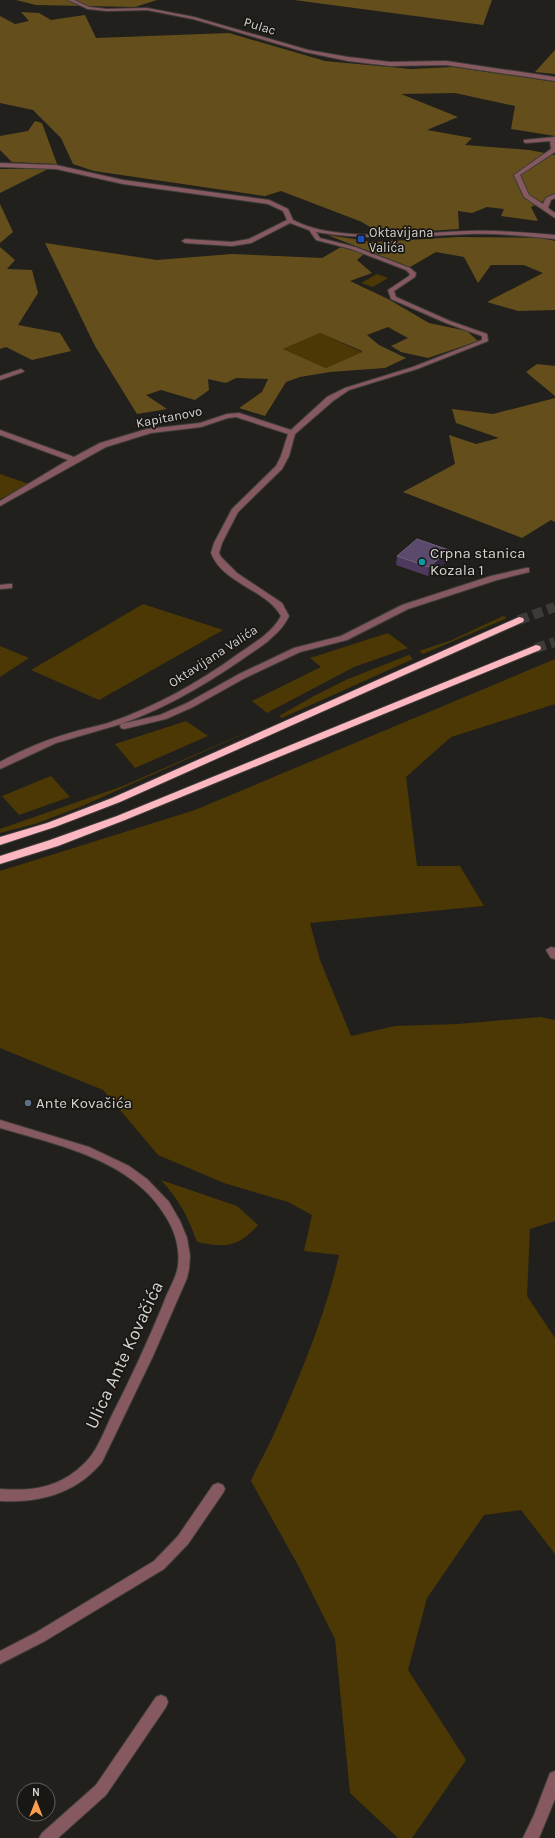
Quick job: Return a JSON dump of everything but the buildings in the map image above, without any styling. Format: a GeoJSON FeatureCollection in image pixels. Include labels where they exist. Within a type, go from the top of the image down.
{"type":"FeatureCollection","features":[{"type":"Feature","properties":{"kind":"highway"},"geometry":{"type":"LineString","coordinates":[[0,841],[51,825],[116,800],[519,620]]}},
{"type":"Feature","properties":{"kind":"highway"},"geometry":{"type":"LineString","coordinates":[[0,860],[54,843],[121,818],[536,648]]}},
{"type":"Feature","properties":{"kind":"street","name":"Pulac"},"geometry":{"type":"LineString","coordinates":[[70,0],[94,8],[107,10],[147,9],[194,18],[307,51],[348,60],[390,64],[446,63],[555,79]]}},
{"type":"Feature","properties":{"kind":"street"},"geometry":{"type":"LineString","coordinates":[[526,141],[554,139],[554,150],[544,159],[528,166],[517,175],[526,196],[555,216]]}},
{"type":"Feature","properties":{"kind":"street"},"geometry":{"type":"LineString","coordinates":[[0,165],[56,167],[123,182],[269,202],[286,210],[290,221],[312,230],[363,237],[394,238],[494,232],[555,237]]}},
{"type":"Feature","properties":{"kind":"street"},"geometry":{"type":"LineString","coordinates":[[545,208],[548,199],[555,196]]}},
{"type":"Feature","properties":{"kind":"street"},"geometry":{"type":"LineString","coordinates":[[185,241],[232,244],[251,241],[290,221]]}},
{"type":"Feature","properties":{"kind":"street"},"geometry":{"type":"LineString","coordinates":[[292,433],[330,399],[347,389],[414,368],[485,341],[485,336],[393,298],[391,290],[412,277],[413,273],[408,269],[353,248],[318,239],[312,230]]}},
{"type":"Feature","properties":{"kind":"street"},"geometry":{"type":"LineString","coordinates":[[0,378],[21,371]]}},
{"type":"Feature","properties":{"kind":"street","name":"Kapitanovo"},"geometry":{"type":"LineString","coordinates":[[0,504],[74,460],[103,445],[150,431],[201,425],[227,416],[244,417],[292,433]]}},
{"type":"Feature","properties":{"kind":"street"},"geometry":{"type":"LineString","coordinates":[[0,432],[74,460]]}},
{"type":"Feature","properties":{"kind":"street","name":"Oktavijana Valića"},"geometry":{"type":"LineString","coordinates":[[0,766],[31,750],[65,737],[108,726],[134,717],[166,702],[239,658],[277,630],[285,616],[279,605],[225,568],[215,553],[218,543],[235,510],[279,466],[285,456],[292,433]]}},
{"type":"Feature","properties":{"kind":"street","name":"Oktavijana Valića"},"geometry":{"type":"LineString","coordinates":[[108,726],[119,727],[163,717],[190,705],[242,676],[297,650],[344,638],[406,607],[494,578],[526,570]]}},
{"type":"Feature","properties":{"kind":"street"},"geometry":{"type":"LineString","coordinates":[[0,587],[9,586]]}},
{"type":"Feature","properties":{"kind":"street","name":"Ulica Ante Kovačića"},"geometry":{"type":"LineString","coordinates":[[0,1124],[103,1156],[136,1177],[160,1198],[178,1230],[183,1248],[184,1266],[155,1340],[97,1458],[74,1480],[60,1488],[43,1493],[14,1496],[0,1495]]}},
{"type":"Feature","properties":{"kind":"street"},"geometry":{"type":"LineString","coordinates":[[0,1658],[40,1637],[159,1565],[183,1540],[218,1489]]}},
{"type":"Feature","properties":{"kind":"street"},"geometry":{"type":"LineString","coordinates":[[47,1838],[101,1790],[161,1702]]}},
{"type":"Feature","properties":{"kind":"street"},"geometry":{"type":"LineString","coordinates":[[531,1838],[542,1818],[555,1778]]}},
{"type":"Feature","properties":{"kind":"shaded area"},"geometry":{"type":"Polygon","coordinates":[[[16,0],[157,0],[135,7],[36,5],[16,0]]]}},
{"type":"Feature","properties":{"kind":"shaded area"},"geometry":{"type":"Polygon","coordinates":[[[294,0],[492,0],[483,25],[294,0]]]}},
{"type":"Feature","properties":{"kind":"shaded area"},"geometry":{"type":"Polygon","coordinates":[[[21,12],[39,13],[51,20],[85,15],[96,38],[229,33],[325,61],[411,69],[453,67],[555,82],[555,136],[511,129],[515,106],[455,93],[401,94],[458,117],[427,130],[472,138],[465,145],[529,150],[555,155],[555,195],[531,207],[538,221],[501,216],[504,209],[487,207],[472,213],[458,211],[459,229],[381,234],[362,222],[281,191],[265,196],[94,171],[73,164],[61,138],[33,110],[0,103],[0,16],[15,24],[29,21],[21,12]]]}},
{"type":"Feature","properties":{"kind":"shaded area"},"geometry":{"type":"Polygon","coordinates":[[[555,50],[555,74],[535,72],[555,50]]]}},
{"type":"Feature","properties":{"kind":"shaded area"},"geometry":{"type":"Polygon","coordinates":[[[35,121],[42,123],[57,164],[12,162],[0,150],[0,136],[28,131],[35,121]]]}},
{"type":"Feature","properties":{"kind":"shaded area"},"geometry":{"type":"Polygon","coordinates":[[[0,169],[48,169],[0,193],[0,169]]]}},
{"type":"Feature","properties":{"kind":"shaded area"},"geometry":{"type":"Polygon","coordinates":[[[0,204],[13,232],[0,243],[0,204]]]}},
{"type":"Feature","properties":{"kind":"shaded area"},"geometry":{"type":"Polygon","coordinates":[[[327,235],[374,242],[459,237],[541,238],[555,241],[555,310],[518,311],[487,302],[543,273],[524,265],[491,265],[478,283],[464,257],[436,252],[410,267],[327,235]]]}},
{"type":"Feature","properties":{"kind":"shaded area"},"geometry":{"type":"Polygon","coordinates":[[[45,243],[157,260],[232,254],[322,258],[341,247],[364,254],[357,260],[372,273],[350,281],[388,299],[429,323],[467,331],[478,341],[428,358],[401,352],[391,346],[408,338],[388,327],[367,335],[379,345],[406,358],[385,368],[330,372],[300,377],[286,382],[265,416],[239,408],[262,392],[268,379],[236,378],[226,383],[208,379],[209,390],[195,400],[161,390],[146,395],[167,409],[137,414],[95,346],[45,243]],[[320,333],[283,349],[326,368],[362,351],[320,333]]]}},
{"type":"Feature","properties":{"kind":"shaded area"},"geometry":{"type":"Polygon","coordinates":[[[0,247],[15,260],[7,269],[32,270],[38,293],[18,325],[60,333],[71,351],[32,360],[6,347],[0,349],[0,247]]]}},
{"type":"Feature","properties":{"kind":"shaded area"},"geometry":{"type":"Polygon","coordinates":[[[377,274],[388,278],[373,287],[361,283],[377,274]]]}},
{"type":"Feature","properties":{"kind":"shaded area"},"geometry":{"type":"Polygon","coordinates":[[[320,333],[362,352],[326,368],[283,349],[320,333]]]}},
{"type":"Feature","properties":{"kind":"shaded area"},"geometry":{"type":"Polygon","coordinates":[[[537,364],[555,366],[555,396],[526,372],[537,364]]]}},
{"type":"Feature","properties":{"kind":"shaded area"},"geometry":{"type":"Polygon","coordinates":[[[555,398],[555,522],[551,520],[522,538],[403,492],[455,464],[449,435],[476,444],[499,438],[456,423],[452,409],[493,414],[555,398]]]}},
{"type":"Feature","properties":{"kind":"shaded area"},"geometry":{"type":"Polygon","coordinates":[[[0,474],[29,484],[0,499],[0,474]]]}},
{"type":"Feature","properties":{"kind":"shaded area"},"geometry":{"type":"Polygon","coordinates":[[[143,604],[223,630],[99,700],[31,670],[143,604]]]}},
{"type":"Feature","properties":{"kind":"shaded area"},"geometry":{"type":"Polygon","coordinates":[[[503,616],[507,618],[423,654],[419,651],[452,640],[503,616]]]}},
{"type":"Feature","properties":{"kind":"shaded area"},"geometry":{"type":"Polygon","coordinates":[[[388,633],[408,648],[354,667],[267,713],[252,701],[321,667],[310,658],[388,633]]]}},
{"type":"Feature","properties":{"kind":"shaded area"},"geometry":{"type":"Polygon","coordinates":[[[0,646],[29,658],[0,677],[0,646]]]}},
{"type":"Feature","properties":{"kind":"shaded area"},"geometry":{"type":"Polygon","coordinates":[[[409,655],[413,659],[282,718],[279,716],[348,679],[409,655]]]}},
{"type":"Feature","properties":{"kind":"shaded area"},"geometry":{"type":"Polygon","coordinates":[[[555,659],[555,704],[451,737],[406,777],[417,866],[460,866],[484,906],[310,923],[320,960],[351,1036],[395,1026],[458,1024],[540,1017],[555,1020],[555,1221],[530,1229],[527,1296],[555,1338],[555,1554],[521,1510],[484,1515],[427,1598],[408,1670],[466,1760],[412,1838],[398,1838],[350,1793],[335,1639],[299,1567],[251,1481],[274,1434],[311,1346],[327,1301],[339,1255],[304,1251],[312,1215],[288,1202],[224,1183],[158,1155],[103,1090],[0,1048],[0,871],[195,810],[555,659]]]}},
{"type":"Feature","properties":{"kind":"shaded area"},"geometry":{"type":"Polygon","coordinates":[[[277,719],[80,807],[35,824],[0,833],[0,829],[123,786],[277,719]]]}},
{"type":"Feature","properties":{"kind":"shaded area"},"geometry":{"type":"Polygon","coordinates":[[[186,721],[208,736],[135,768],[115,744],[186,721]]]}},
{"type":"Feature","properties":{"kind":"shaded area"},"geometry":{"type":"Polygon","coordinates":[[[51,776],[70,797],[19,815],[2,796],[51,776]]]}},
{"type":"Feature","properties":{"kind":"shaded area"},"geometry":{"type":"Polygon","coordinates":[[[161,1180],[237,1206],[258,1225],[244,1238],[231,1244],[216,1245],[197,1242],[182,1209],[173,1194],[161,1180]]]}},
{"type":"Feature","properties":{"kind":"tunnel"},"geometry":{"type":"LineString","coordinates":[[519,620],[555,607]]}},
{"type":"Feature","properties":{"kind":"tunnel"},"geometry":{"type":"LineString","coordinates":[[536,648],[555,642]]}},
{"type":"Feature","properties":{"kind":"place","name":"Oktavijana Valića"},"geometry":{"type":"Point","coordinates":[361,239]}},
{"type":"Feature","properties":{"kind":"place","name":"Crpna stanica Kozala 1"},"geometry":{"type":"Point","coordinates":[422,562]}},
{"type":"Feature","properties":{"kind":"place","name":"Ante Kovačića"},"geometry":{"type":"Point","coordinates":[28,1103]}}]}
